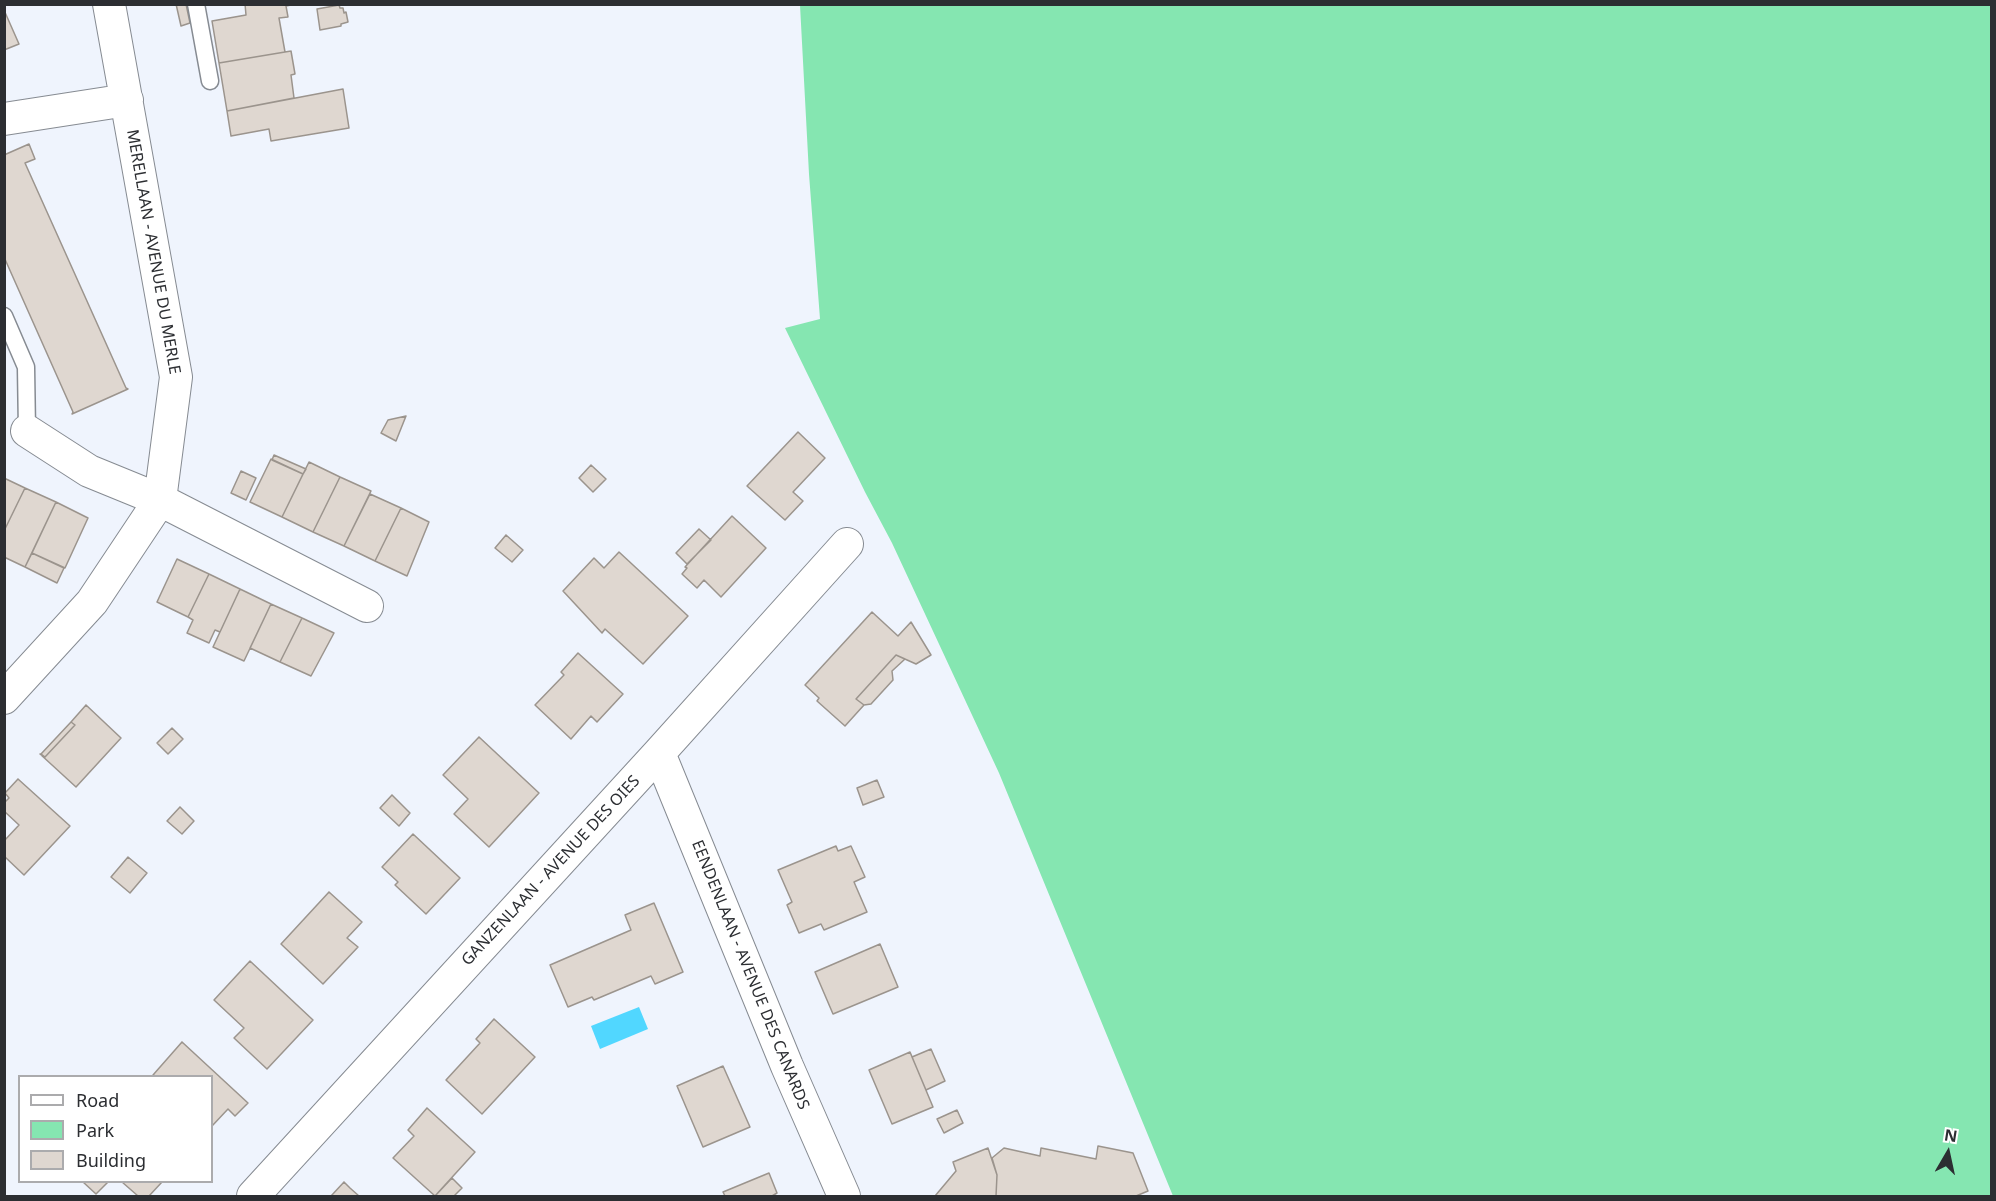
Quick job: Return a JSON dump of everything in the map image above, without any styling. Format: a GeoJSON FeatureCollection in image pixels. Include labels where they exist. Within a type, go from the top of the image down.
{"type":"FeatureCollection","features":[{"type":"Feature","properties":{"kind":"street","name":"MERELLAAN - AVENUE DU MERLE"},"geometry":{"type":"LineString","coordinates":[[4,698],[92,602],[160,500],[176,376],[109,4]]}},
{"type":"Feature","properties":{"kind":"street"},"geometry":{"type":"LineString","coordinates":[[4,119],[127,100]]}},
{"type":"Feature","properties":{"kind":"street"},"geometry":{"type":"LineString","coordinates":[[27,431],[89,471],[160,500],[367,606]]}},
{"type":"Feature","properties":{"kind":"street","name":"GANZENLAAN - AVENUE DES OIES"},"geometry":{"type":"LineString","coordinates":[[253,1197],[847,544]]}},
{"type":"Feature","properties":{"kind":"street","name":"EENDENLAAN - AVENUE DES CANARDS"},"geometry":{"type":"LineString","coordinates":[[659,753],[782,1055],[844,1197]]}},
{"type":"Feature","properties":{"kind":"lane"},"geometry":{"type":"LineString","coordinates":[[196,4],[210,81]]}},
{"type":"Feature","properties":{"kind":"lane"},"geometry":{"type":"LineString","coordinates":[[4,316],[26,367],[27,431]]}},
{"type":"Feature","properties":{"kind":"green space"},"geometry":{"type":"Polygon","coordinates":[[[800,5],[1991,5],[1991,1196],[1173,1196],[999,773],[892,543],[785,328],[820,319],[800,5]]]}},
{"type":"Feature","properties":{"kind":"water"},"geometry":{"type":"Polygon","coordinates":[[[639,1007],[648,1029],[600,1049],[591,1026],[639,1007]]]}},
{"type":"Feature","properties":{"kind":"building"},"geometry":{"type":"Polygon","coordinates":[[[176,4],[186,4],[190,23],[181,26],[176,4]]]}},
{"type":"Feature","properties":{"kind":"building"},"geometry":{"type":"Polygon","coordinates":[[[245,4],[296,4],[286,6],[288,17],[279,18],[285,52],[219,63],[212,21],[246,15],[245,4]]]}},
{"type":"Feature","properties":{"kind":"building"},"geometry":{"type":"Polygon","coordinates":[[[339,5],[343,8],[344,13],[346,12],[348,22],[341,26],[320,30],[317,9],[339,5]]]}},
{"type":"Feature","properties":{"kind":"building"},"geometry":{"type":"Polygon","coordinates":[[[4,10],[19,44],[4,50],[4,10]]]}},
{"type":"Feature","properties":{"kind":"building"},"geometry":{"type":"Polygon","coordinates":[[[291,51],[295,74],[291,75],[294,98],[227,111],[219,63],[291,51]]]}},
{"type":"Feature","properties":{"kind":"building"},"geometry":{"type":"Polygon","coordinates":[[[343,89],[349,128],[271,141],[269,129],[231,136],[227,111],[343,89]]]}},
{"type":"Feature","properties":{"kind":"building"},"geometry":{"type":"Polygon","coordinates":[[[29,144],[35,159],[25,163],[128,389],[72,414],[4,257],[4,155],[29,144]]]}},
{"type":"Feature","properties":{"kind":"building"},"geometry":{"type":"Polygon","coordinates":[[[406,416],[396,441],[381,433],[388,420],[406,416]]]}},
{"type":"Feature","properties":{"kind":"building"},"geometry":{"type":"Polygon","coordinates":[[[798,432],[825,458],[793,492],[803,501],[785,520],[747,486],[798,432]]]}},
{"type":"Feature","properties":{"kind":"building"},"geometry":{"type":"Polygon","coordinates":[[[274,455],[306,469],[303,474],[272,460],[274,455]]]}},
{"type":"Feature","properties":{"kind":"building"},"geometry":{"type":"Polygon","coordinates":[[[271,459],[303,474],[282,517],[250,502],[271,459]]]}},
{"type":"Feature","properties":{"kind":"building"},"geometry":{"type":"Polygon","coordinates":[[[309,462],[340,477],[313,532],[282,517],[309,462]]]}},
{"type":"Feature","properties":{"kind":"building"},"geometry":{"type":"Polygon","coordinates":[[[591,465],[606,479],[593,492],[579,478],[591,465]]]}},
{"type":"Feature","properties":{"kind":"building"},"geometry":{"type":"Polygon","coordinates":[[[241,471],[256,478],[246,500],[231,493],[241,471]]]}},
{"type":"Feature","properties":{"kind":"building"},"geometry":{"type":"Polygon","coordinates":[[[340,477],[371,491],[344,546],[313,532],[340,477]]]}},
{"type":"Feature","properties":{"kind":"building"},"geometry":{"type":"Polygon","coordinates":[[[4,478],[25,488],[4,531],[4,478]]]}},
{"type":"Feature","properties":{"kind":"building"},"geometry":{"type":"Polygon","coordinates":[[[25,488],[56,502],[25,567],[4,557],[4,531],[25,488]]]}},
{"type":"Feature","properties":{"kind":"building"},"geometry":{"type":"Polygon","coordinates":[[[370,494],[401,508],[375,561],[344,546],[370,494]]]}},
{"type":"Feature","properties":{"kind":"building"},"geometry":{"type":"Polygon","coordinates":[[[56,502],[88,518],[65,568],[32,553],[56,502]]]}},
{"type":"Feature","properties":{"kind":"building"},"geometry":{"type":"Polygon","coordinates":[[[401,508],[429,522],[407,576],[375,561],[401,508]]]}},
{"type":"Feature","properties":{"kind":"building"},"geometry":{"type":"Polygon","coordinates":[[[732,516],[766,548],[721,597],[704,580],[697,588],[682,574],[687,568],[685,567],[732,516]]]}},
{"type":"Feature","properties":{"kind":"building"},"geometry":{"type":"Polygon","coordinates":[[[699,529],[711,540],[687,564],[676,553],[699,529]]]}},
{"type":"Feature","properties":{"kind":"building"},"geometry":{"type":"Polygon","coordinates":[[[506,535],[523,550],[512,562],[495,548],[506,535]]]}},
{"type":"Feature","properties":{"kind":"building"},"geometry":{"type":"Polygon","coordinates":[[[619,552],[688,616],[643,664],[605,629],[602,633],[563,591],[594,558],[604,568],[619,552]]]}},
{"type":"Feature","properties":{"kind":"building"},"geometry":{"type":"Polygon","coordinates":[[[32,553],[64,568],[57,583],[25,567],[32,553]]]}},
{"type":"Feature","properties":{"kind":"building"},"geometry":{"type":"Polygon","coordinates":[[[177,559],[209,574],[188,617],[157,602],[177,559]]]}},
{"type":"Feature","properties":{"kind":"building"},"geometry":{"type":"Polygon","coordinates":[[[209,574],[240,589],[220,632],[215,630],[209,643],[187,633],[193,620],[188,617],[209,574]]]}},
{"type":"Feature","properties":{"kind":"building"},"geometry":{"type":"Polygon","coordinates":[[[240,589],[271,604],[244,661],[213,647],[240,589]]]}},
{"type":"Feature","properties":{"kind":"building"},"geometry":{"type":"Polygon","coordinates":[[[271,604],[302,618],[280,662],[250,648],[271,604]]]}},
{"type":"Feature","properties":{"kind":"building"},"geometry":{"type":"Polygon","coordinates":[[[872,612],[898,636],[911,622],[931,655],[916,664],[896,655],[856,699],[864,705],[845,726],[817,701],[819,698],[805,685],[872,612]]]}},
{"type":"Feature","properties":{"kind":"building"},"geometry":{"type":"Polygon","coordinates":[[[302,618],[334,633],[311,676],[280,662],[302,618]]]}},
{"type":"Feature","properties":{"kind":"building"},"geometry":{"type":"Polygon","coordinates":[[[578,653],[623,694],[597,722],[591,716],[571,739],[535,705],[564,675],[561,672],[578,653]]]}},
{"type":"Feature","properties":{"kind":"building"},"geometry":{"type":"Polygon","coordinates":[[[896,655],[905,659],[892,671],[893,680],[871,704],[864,705],[856,699],[896,655]]]}},
{"type":"Feature","properties":{"kind":"building"},"geometry":{"type":"Polygon","coordinates":[[[86,705],[121,738],[76,787],[40,754],[45,757],[75,725],[71,722],[86,705]]]}},
{"type":"Feature","properties":{"kind":"building"},"geometry":{"type":"Polygon","coordinates":[[[71,722],[75,725],[45,757],[41,754],[71,722]]]}},
{"type":"Feature","properties":{"kind":"building"},"geometry":{"type":"Polygon","coordinates":[[[172,728],[183,739],[168,754],[157,743],[172,728]]]}},
{"type":"Feature","properties":{"kind":"building"},"geometry":{"type":"Polygon","coordinates":[[[479,737],[539,793],[489,847],[454,814],[468,799],[443,775],[479,737]]]}},
{"type":"Feature","properties":{"kind":"building"},"geometry":{"type":"Polygon","coordinates":[[[18,779],[70,826],[24,875],[4,856],[4,841],[19,825],[4,811],[4,803],[9,798],[5,793],[18,779]]]}},
{"type":"Feature","properties":{"kind":"building"},"geometry":{"type":"Polygon","coordinates":[[[877,780],[884,797],[863,805],[857,788],[877,780]]]}},
{"type":"Feature","properties":{"kind":"building"},"geometry":{"type":"Polygon","coordinates":[[[392,795],[410,813],[399,826],[380,808],[392,795]]]}},
{"type":"Feature","properties":{"kind":"building"},"geometry":{"type":"Polygon","coordinates":[[[180,807],[194,821],[182,834],[167,821],[180,807]]]}},
{"type":"Feature","properties":{"kind":"building"},"geometry":{"type":"Polygon","coordinates":[[[413,834],[460,878],[426,914],[395,885],[398,882],[382,867],[413,834]]]}},
{"type":"Feature","properties":{"kind":"building"},"geometry":{"type":"Polygon","coordinates":[[[836,846],[838,851],[851,846],[865,877],[854,882],[867,912],[824,930],[821,924],[799,933],[787,905],[792,902],[778,870],[836,846]]]}},
{"type":"Feature","properties":{"kind":"building"},"geometry":{"type":"Polygon","coordinates":[[[128,857],[147,873],[130,893],[111,877],[128,857]]]}},
{"type":"Feature","properties":{"kind":"building"},"geometry":{"type":"Polygon","coordinates":[[[329,892],[362,922],[347,938],[358,947],[323,984],[281,944],[329,892]]]}},
{"type":"Feature","properties":{"kind":"building"},"geometry":{"type":"Polygon","coordinates":[[[654,903],[683,972],[655,984],[651,976],[594,1000],[592,997],[568,1007],[550,965],[631,930],[625,915],[654,903]]]}},
{"type":"Feature","properties":{"kind":"building"},"geometry":{"type":"Polygon","coordinates":[[[880,944],[898,987],[833,1014],[815,972],[880,944]]]}},
{"type":"Feature","properties":{"kind":"building"},"geometry":{"type":"Polygon","coordinates":[[[250,961],[313,1020],[267,1069],[234,1038],[244,1028],[214,1000],[250,961]]]}},
{"type":"Feature","properties":{"kind":"building"},"geometry":{"type":"Polygon","coordinates":[[[494,1019],[535,1057],[482,1114],[446,1080],[480,1043],[476,1039],[494,1019]]]}},
{"type":"Feature","properties":{"kind":"building"},"geometry":{"type":"Polygon","coordinates":[[[182,1042],[248,1103],[235,1116],[228,1109],[213,1125],[213,1075],[153,1075],[182,1042]]]}},
{"type":"Feature","properties":{"kind":"building"},"geometry":{"type":"Polygon","coordinates":[[[931,1049],[945,1081],[926,1090],[912,1057],[931,1049]]]}},
{"type":"Feature","properties":{"kind":"building"},"geometry":{"type":"Polygon","coordinates":[[[910,1052],[933,1107],[892,1124],[869,1070],[910,1052]]]}},
{"type":"Feature","properties":{"kind":"building"},"geometry":{"type":"Polygon","coordinates":[[[723,1066],[750,1127],[703,1147],[677,1086],[723,1066]]]}},
{"type":"Feature","properties":{"kind":"building"},"geometry":{"type":"Polygon","coordinates":[[[427,1108],[475,1152],[435,1196],[393,1158],[414,1136],[408,1130],[427,1108]]]}},
{"type":"Feature","properties":{"kind":"building"},"geometry":{"type":"Polygon","coordinates":[[[957,1110],[963,1123],[944,1133],[937,1119],[957,1110]]]}},
{"type":"Feature","properties":{"kind":"building"},"geometry":{"type":"Polygon","coordinates":[[[1098,1146],[1133,1153],[1148,1191],[1136,1196],[996,1196],[997,1175],[992,1158],[1004,1148],[1040,1156],[1041,1148],[1096,1159],[1098,1146]]]}},
{"type":"Feature","properties":{"kind":"building"},"geometry":{"type":"Polygon","coordinates":[[[988,1148],[997,1175],[996,1196],[935,1196],[956,1171],[953,1162],[988,1148]]]}},
{"type":"Feature","properties":{"kind":"building"},"geometry":{"type":"Polygon","coordinates":[[[769,1173],[777,1193],[772,1196],[725,1196],[723,1192],[769,1173]]]}},
{"type":"Feature","properties":{"kind":"building"},"geometry":{"type":"Polygon","coordinates":[[[452,1178],[462,1188],[454,1196],[435,1196],[452,1178]]]}},
{"type":"Feature","properties":{"kind":"building"},"geometry":{"type":"Polygon","coordinates":[[[344,1182],[350,1188],[359,1196],[331,1196],[344,1182]]]}},
{"type":"Feature","properties":{"kind":"building"},"geometry":{"type":"Polygon","coordinates":[[[84,1183],[107,1183],[96,1194],[84,1183]]]}},
{"type":"Feature","properties":{"kind":"building"},"geometry":{"type":"Polygon","coordinates":[[[123,1183],[161,1183],[149,1196],[138,1196],[123,1183]]]}}]}
